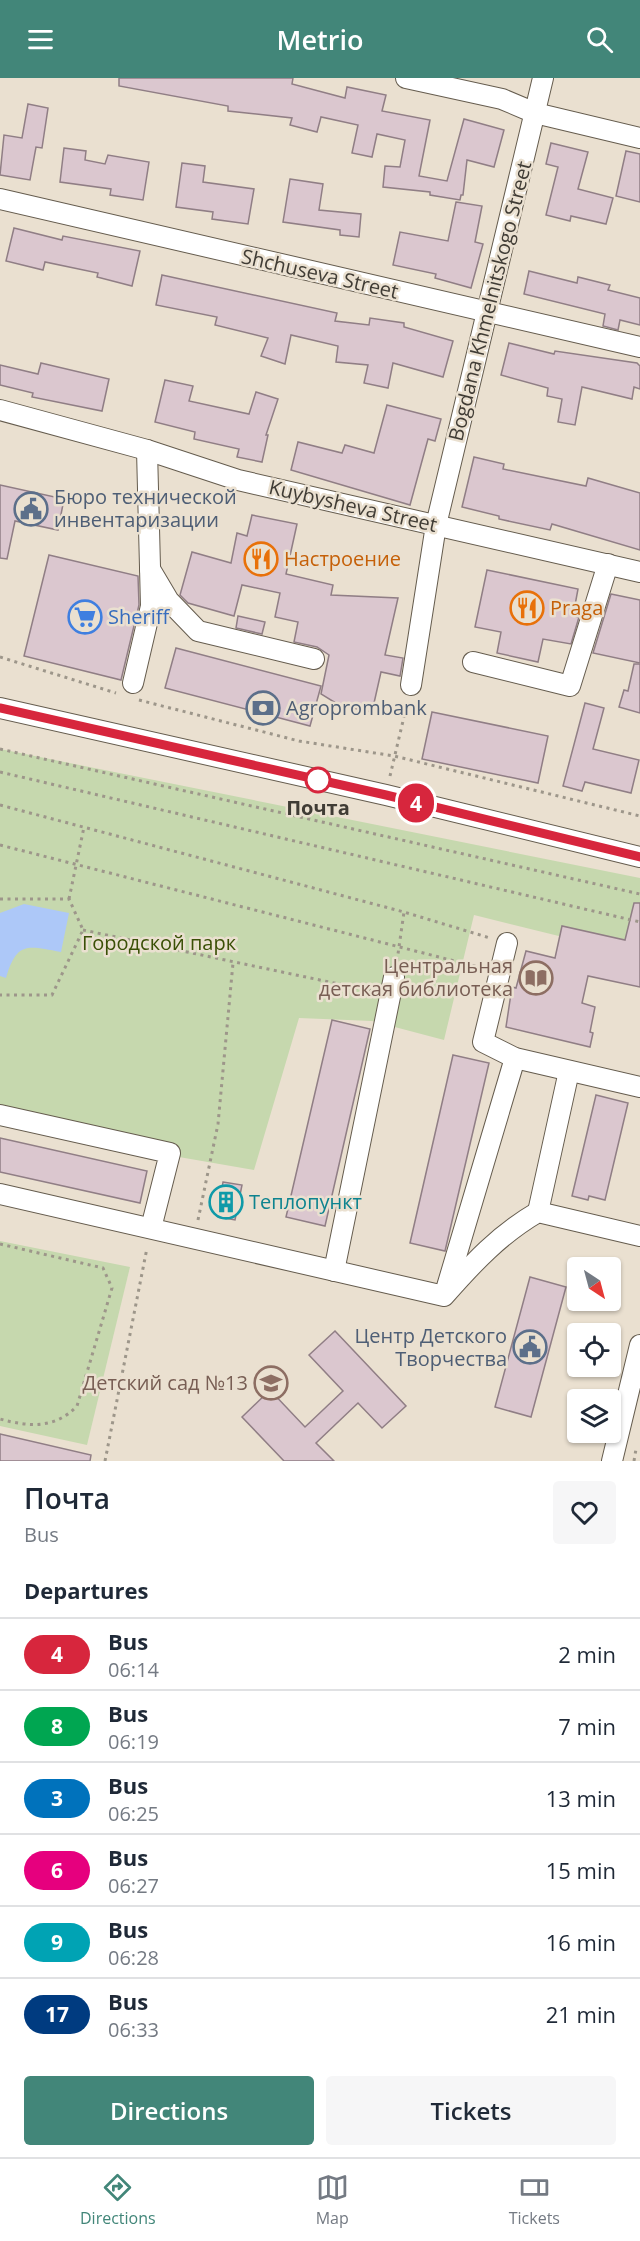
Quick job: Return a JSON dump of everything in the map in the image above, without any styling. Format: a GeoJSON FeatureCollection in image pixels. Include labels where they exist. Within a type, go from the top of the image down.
{"type":"FeatureCollection","features":[{"type":"Feature","properties":{"kind":"street"},"geometry":{"type":"LineString","coordinates":[[406,78],[502,99],[535,113],[640,138]]}},
{"type":"Feature","properties":{"kind":"street","name":"Bogdana Khmelnitskogo Street"},"geometry":{"type":"LineString","coordinates":[[411,685],[436,525],[543,78]]}},
{"type":"Feature","properties":{"kind":"street","name":"Shchuseva Street"},"geometry":{"type":"LineString","coordinates":[[0,199],[640,347]]}},
{"type":"Feature","properties":{"kind":"street","name":"Kuybysheva Street"},"geometry":{"type":"LineString","coordinates":[[0,410],[147,450],[238,480],[640,572]]}},
{"type":"Feature","properties":{"kind":"street"},"geometry":{"type":"LineString","coordinates":[[127,691],[151,606],[147,450]]}},
{"type":"Feature","properties":{"kind":"street"},"geometry":{"type":"LineString","coordinates":[[473,662],[570,686],[608,564]]}},
{"type":"Feature","properties":{"kind":"street"},"geometry":{"type":"LineString","coordinates":[[149,567],[169,601],[198,631],[314,659]]}},
{"type":"Feature","properties":{"kind":"street"},"geometry":{"type":"LineString","coordinates":[[0,708],[386,795],[640,857]]}},
{"type":"Feature","properties":{"kind":"street"},"geometry":{"type":"LineString","coordinates":[[507,943],[498,972],[483,1042],[515,1058],[640,1087]]}},
{"type":"Feature","properties":{"kind":"street"},"geometry":{"type":"LineString","coordinates":[[334,1271],[393,986]]}},
{"type":"Feature","properties":{"kind":"street"},"geometry":{"type":"LineString","coordinates":[[444,1296],[515,1058]]}},
{"type":"Feature","properties":{"kind":"street"},"geometry":{"type":"LineString","coordinates":[[538,1212],[568,1071]]}},
{"type":"Feature","properties":{"kind":"street"},"geometry":{"type":"LineString","coordinates":[[0,1115],[170,1153],[151,1228]]}},
{"type":"Feature","properties":{"kind":"street"},"geometry":{"type":"LineString","coordinates":[[0,1194],[444,1296]]}},
{"type":"Feature","properties":{"kind":"street"},"geometry":{"type":"LineString","coordinates":[[444,1296],[480,1255],[514,1226],[538,1212],[640,1236]]}},
{"type":"Feature","properties":{"kind":"street"},"geometry":{"type":"LineString","coordinates":[[612,1461],[640,1345]]}},
{"type":"Feature","properties":{"kind":"path"},"geometry":{"type":"LineString","coordinates":[[0,657],[299,741],[394,756],[640,816]]}},
{"type":"Feature","properties":{"kind":"path"},"geometry":{"type":"LineString","coordinates":[[386,795],[411,685]]}},
{"type":"Feature","properties":{"kind":"path"},"geometry":{"type":"LineString","coordinates":[[0,749],[640,894]]}},
{"type":"Feature","properties":{"kind":"path"},"geometry":{"type":"LineString","coordinates":[[0,772],[640,922]]}},
{"type":"Feature","properties":{"kind":"path"},"geometry":{"type":"LineString","coordinates":[[0,805],[404,912],[507,943]]}},
{"type":"Feature","properties":{"kind":"path"},"geometry":{"type":"LineString","coordinates":[[0,995],[52,995],[83,930],[69,899],[84,827]]}},
{"type":"Feature","properties":{"kind":"path"},"geometry":{"type":"LineString","coordinates":[[0,845],[399,949],[498,972]]}},
{"type":"Feature","properties":{"kind":"path"},"geometry":{"type":"LineString","coordinates":[[0,899],[69,899]]}},
{"type":"Feature","properties":{"kind":"path"},"geometry":{"type":"LineString","coordinates":[[83,930],[233,963],[393,986],[404,912]]}},
{"type":"Feature","properties":{"kind":"path"},"geometry":{"type":"LineString","coordinates":[[194,1238],[219,1124],[233,963]]}},
{"type":"Feature","properties":{"kind":"path"},"geometry":{"type":"LineString","coordinates":[[105,1461],[151,1228]]}},
{"type":"Feature","properties":{"kind":"path"},"geometry":{"type":"LineString","coordinates":[[0,1244],[103,1268],[112,1287],[77,1406],[66,1417],[44,1426],[20,1425],[0,1419]]}},
{"type":"Feature","properties":{"kind":"green space","name":"Городской парк"},"geometry":{"type":"Polygon","coordinates":[[[0,749],[640,878],[640,956],[474,915],[444,1040],[372,1021],[299,1018],[254,1170],[0,1126],[0,749]]]}},
{"type":"Feature","properties":{"kind":"green space"},"geometry":{"type":"Polygon","coordinates":[[[0,1241],[130,1267],[87,1445],[0,1426],[0,1241]]]}},
{"type":"Feature","properties":{"kind":"water"},"geometry":{"type":"Polygon","coordinates":[[[24,904],[69,913],[61,952],[40,948],[25,949],[14,957],[6,978],[0,976],[0,913],[24,904]]]}},
{"type":"Feature","properties":{"kind":"building"},"geometry":{"type":"Polygon","coordinates":[[[119,78],[293,78],[292,84],[345,98],[347,87],[386,95],[382,111],[430,120],[419,176],[447,181],[464,119],[504,130],[494,167],[467,160],[463,195],[460,200],[430,195],[430,192],[383,187],[385,166],[400,167],[405,140],[377,134],[372,157],[352,153],[358,125],[321,117],[317,132],[290,125],[292,118],[228,111],[228,106],[119,86],[119,78]]]}},
{"type":"Feature","properties":{"kind":"building"},"geometry":{"type":"Polygon","coordinates":[[[28,104],[48,108],[42,148],[36,147],[30,180],[0,175],[4,135],[22,138],[28,104]]]}},
{"type":"Feature","properties":{"kind":"building"},"geometry":{"type":"Polygon","coordinates":[[[551,143],[588,152],[578,189],[613,198],[606,224],[571,216],[570,221],[546,215],[558,167],[546,164],[551,143]]]}},
{"type":"Feature","properties":{"kind":"building"},"geometry":{"type":"Polygon","coordinates":[[[64,148],[86,151],[85,160],[105,164],[108,155],[149,162],[143,200],[110,195],[111,189],[60,182],[64,148]]]}},
{"type":"Feature","properties":{"kind":"building"},"geometry":{"type":"Polygon","coordinates":[[[626,151],[640,154],[640,202],[616,196],[626,151]]]}},
{"type":"Feature","properties":{"kind":"building"},"geometry":{"type":"Polygon","coordinates":[[[182,163],[205,166],[203,182],[254,189],[248,224],[212,219],[213,212],[176,207],[182,163]]]}},
{"type":"Feature","properties":{"kind":"building"},"geometry":{"type":"Polygon","coordinates":[[[290,179],[323,184],[319,210],[361,214],[359,237],[340,235],[340,230],[283,222],[290,179]]]}},
{"type":"Feature","properties":{"kind":"building"},"geometry":{"type":"Polygon","coordinates":[[[456,202],[482,206],[475,242],[483,244],[471,288],[435,278],[436,274],[393,265],[400,232],[448,241],[456,202]]]}},
{"type":"Feature","properties":{"kind":"building"},"geometry":{"type":"Polygon","coordinates":[[[14,228],[62,240],[63,236],[140,251],[132,286],[97,277],[98,273],[45,262],[43,270],[6,261],[14,228]]]}},
{"type":"Feature","properties":{"kind":"building"},"geometry":{"type":"Polygon","coordinates":[[[529,271],[577,283],[578,277],[610,285],[608,290],[640,298],[640,325],[620,320],[618,330],[603,326],[605,314],[524,294],[529,271]]]}},
{"type":"Feature","properties":{"kind":"building"},"geometry":{"type":"Polygon","coordinates":[[[162,275],[337,313],[335,321],[369,325],[370,318],[404,323],[404,327],[453,341],[443,377],[393,363],[388,388],[364,383],[368,365],[336,362],[338,346],[291,335],[285,364],[261,356],[268,338],[215,325],[217,317],[156,305],[162,275]]]}},
{"type":"Feature","properties":{"kind":"building"},"geometry":{"type":"Polygon","coordinates":[[[509,343],[554,354],[555,351],[637,363],[640,366],[640,389],[634,387],[632,399],[582,387],[575,425],[558,422],[562,399],[547,396],[548,388],[501,375],[509,343]]]}},
{"type":"Feature","properties":{"kind":"building"},"geometry":{"type":"Polygon","coordinates":[[[41,363],[109,379],[102,411],[32,397],[33,393],[0,385],[0,365],[38,374],[41,363]]]}},
{"type":"Feature","properties":{"kind":"building"},"geometry":{"type":"Polygon","coordinates":[[[165,380],[193,386],[189,401],[249,414],[256,392],[278,399],[266,435],[268,435],[262,462],[237,457],[239,449],[194,439],[195,432],[155,422],[165,380]]]}},
{"type":"Feature","properties":{"kind":"building"},"geometry":{"type":"Polygon","coordinates":[[[387,405],[441,419],[435,441],[428,439],[410,505],[291,470],[298,442],[342,453],[345,445],[374,453],[387,405]]]}},
{"type":"Feature","properties":{"kind":"building"},"geometry":{"type":"Polygon","coordinates":[[[474,457],[504,464],[503,469],[586,486],[588,478],[640,493],[640,550],[552,524],[550,530],[499,519],[499,516],[462,507],[474,457]]]}},
{"type":"Feature","properties":{"kind":"building","name":"Бюро технической инвентаризации"},"geometry":{"type":"Polygon","coordinates":[[[0,485],[64,499],[58,530],[15,521],[7,559],[0,558],[0,485]]]}},
{"type":"Feature","properties":{"kind":"building"},"geometry":{"type":"Polygon","coordinates":[[[252,515],[297,524],[286,574],[333,585],[331,595],[398,598],[385,655],[403,658],[400,676],[381,672],[372,712],[339,705],[321,694],[329,655],[317,647],[294,642],[298,622],[275,617],[280,593],[242,585],[234,616],[188,603],[180,595],[192,552],[231,563],[237,533],[247,536],[252,515]]]}},
{"type":"Feature","properties":{"kind":"building","name":"Sheriff"},"geometry":{"type":"Polygon","coordinates":[[[49,555],[138,576],[139,605],[121,680],[24,656],[49,555]]]}},
{"type":"Feature","properties":{"kind":"building","name":"Praga"},"geometry":{"type":"Polygon","coordinates":[[[487,570],[578,589],[573,616],[579,617],[571,644],[543,639],[538,662],[497,653],[501,632],[475,627],[487,570]]]}},
{"type":"Feature","properties":{"kind":"building"},"geometry":{"type":"Polygon","coordinates":[[[611,594],[640,600],[640,663],[593,653],[611,594]]]}},
{"type":"Feature","properties":{"kind":"building"},"geometry":{"type":"Polygon","coordinates":[[[238,616],[265,622],[262,634],[236,628],[238,616]]]}},
{"type":"Feature","properties":{"kind":"building"},"geometry":{"type":"Polygon","coordinates":[[[176,648],[321,686],[310,726],[165,688],[176,648]]]}},
{"type":"Feature","properties":{"kind":"building"},"geometry":{"type":"Polygon","coordinates":[[[634,664],[640,664],[640,713],[619,707],[624,690],[628,691],[634,664]]]}},
{"type":"Feature","properties":{"kind":"building"},"geometry":{"type":"Polygon","coordinates":[[[585,703],[604,708],[593,749],[639,760],[631,793],[585,782],[582,791],[563,786],[585,703]]]}},
{"type":"Feature","properties":{"kind":"building"},"geometry":{"type":"Polygon","coordinates":[[[432,712],[548,736],[538,783],[422,759],[432,712]]]}},
{"type":"Feature","properties":{"kind":"building"},"geometry":{"type":"Polygon","coordinates":[[[634,903],[640,903],[640,987],[588,976],[582,1003],[595,1007],[590,1032],[593,1033],[590,1047],[506,1027],[512,987],[516,988],[526,951],[555,958],[562,926],[625,940],[634,903]]]}},
{"type":"Feature","properties":{"kind":"building"},"geometry":{"type":"Polygon","coordinates":[[[332,1020],[370,1029],[325,1226],[286,1217],[332,1020]]]}},
{"type":"Feature","properties":{"kind":"building"},"geometry":{"type":"Polygon","coordinates":[[[453,1055],[489,1063],[445,1251],[410,1243],[453,1055]]]}},
{"type":"Feature","properties":{"kind":"building"},"geometry":{"type":"Polygon","coordinates":[[[596,1095],[628,1103],[605,1200],[589,1196],[588,1200],[572,1196],[596,1095]]]}},
{"type":"Feature","properties":{"kind":"building"},"geometry":{"type":"Polygon","coordinates":[[[0,1138],[147,1171],[140,1203],[0,1172],[0,1138]]]}},
{"type":"Feature","properties":{"kind":"building","name":"Теплопункт"},"geometry":{"type":"Polygon","coordinates":[[[223,1182],[242,1185],[235,1220],[218,1217],[219,1211],[212,1209],[215,1194],[221,1195],[223,1182]]]}},
{"type":"Feature","properties":{"kind":"building","name":"Центр Детского Творчества"},"geometry":{"type":"Polygon","coordinates":[[[530,1277],[566,1287],[531,1417],[495,1407],[530,1277]]]}},
{"type":"Feature","properties":{"kind":"building"},"geometry":{"type":"Polygon","coordinates":[[[335,1331],[406,1406],[382,1428],[358,1403],[316,1443],[334,1461],[284,1461],[242,1417],[270,1390],[305,1427],[343,1391],[309,1355],[335,1331]]]}},
{"type":"Feature","properties":{"kind":"building"},"geometry":{"type":"Polygon","coordinates":[[[0,1434],[91,1455],[90,1461],[0,1461],[0,1434]]]}},
{"type":"Feature","properties":{"kind":"bus line","name":"4"},"geometry":{"type":"LineString","coordinates":[[0,708],[386,795],[640,857]]}},
{"type":"Feature","properties":{"kind":"place","name":"Бюро технической инвентаризации"},"geometry":{"type":"Point","coordinates":[31,509]}},
{"type":"Feature","properties":{"kind":"place","name":"Настроение"},"geometry":{"type":"Point","coordinates":[261,559]}},
{"type":"Feature","properties":{"kind":"place","name":"Praga"},"geometry":{"type":"Point","coordinates":[527,608]}},
{"type":"Feature","properties":{"kind":"place","name":"Sheriff"},"geometry":{"type":"Point","coordinates":[85,617]}},
{"type":"Feature","properties":{"kind":"place","name":"Agroprombank"},"geometry":{"type":"Point","coordinates":[263,708]}},
{"type":"Feature","properties":{"kind":"place","name":"Почта"},"geometry":{"type":"Point","coordinates":[318,780]}},
{"type":"Feature","properties":{"kind":"place","name":"Центральная детская библиотека"},"geometry":{"type":"Point","coordinates":[536,978]}},
{"type":"Feature","properties":{"kind":"place","name":"Теплопункт"},"geometry":{"type":"Point","coordinates":[226,1202]}},
{"type":"Feature","properties":{"kind":"place","name":"Центр Детского Творчества"},"geometry":{"type":"Point","coordinates":[530,1347]}},
{"type":"Feature","properties":{"kind":"place","name":"Детский сад №13"},"geometry":{"type":"Point","coordinates":[271,1383]}}]}
